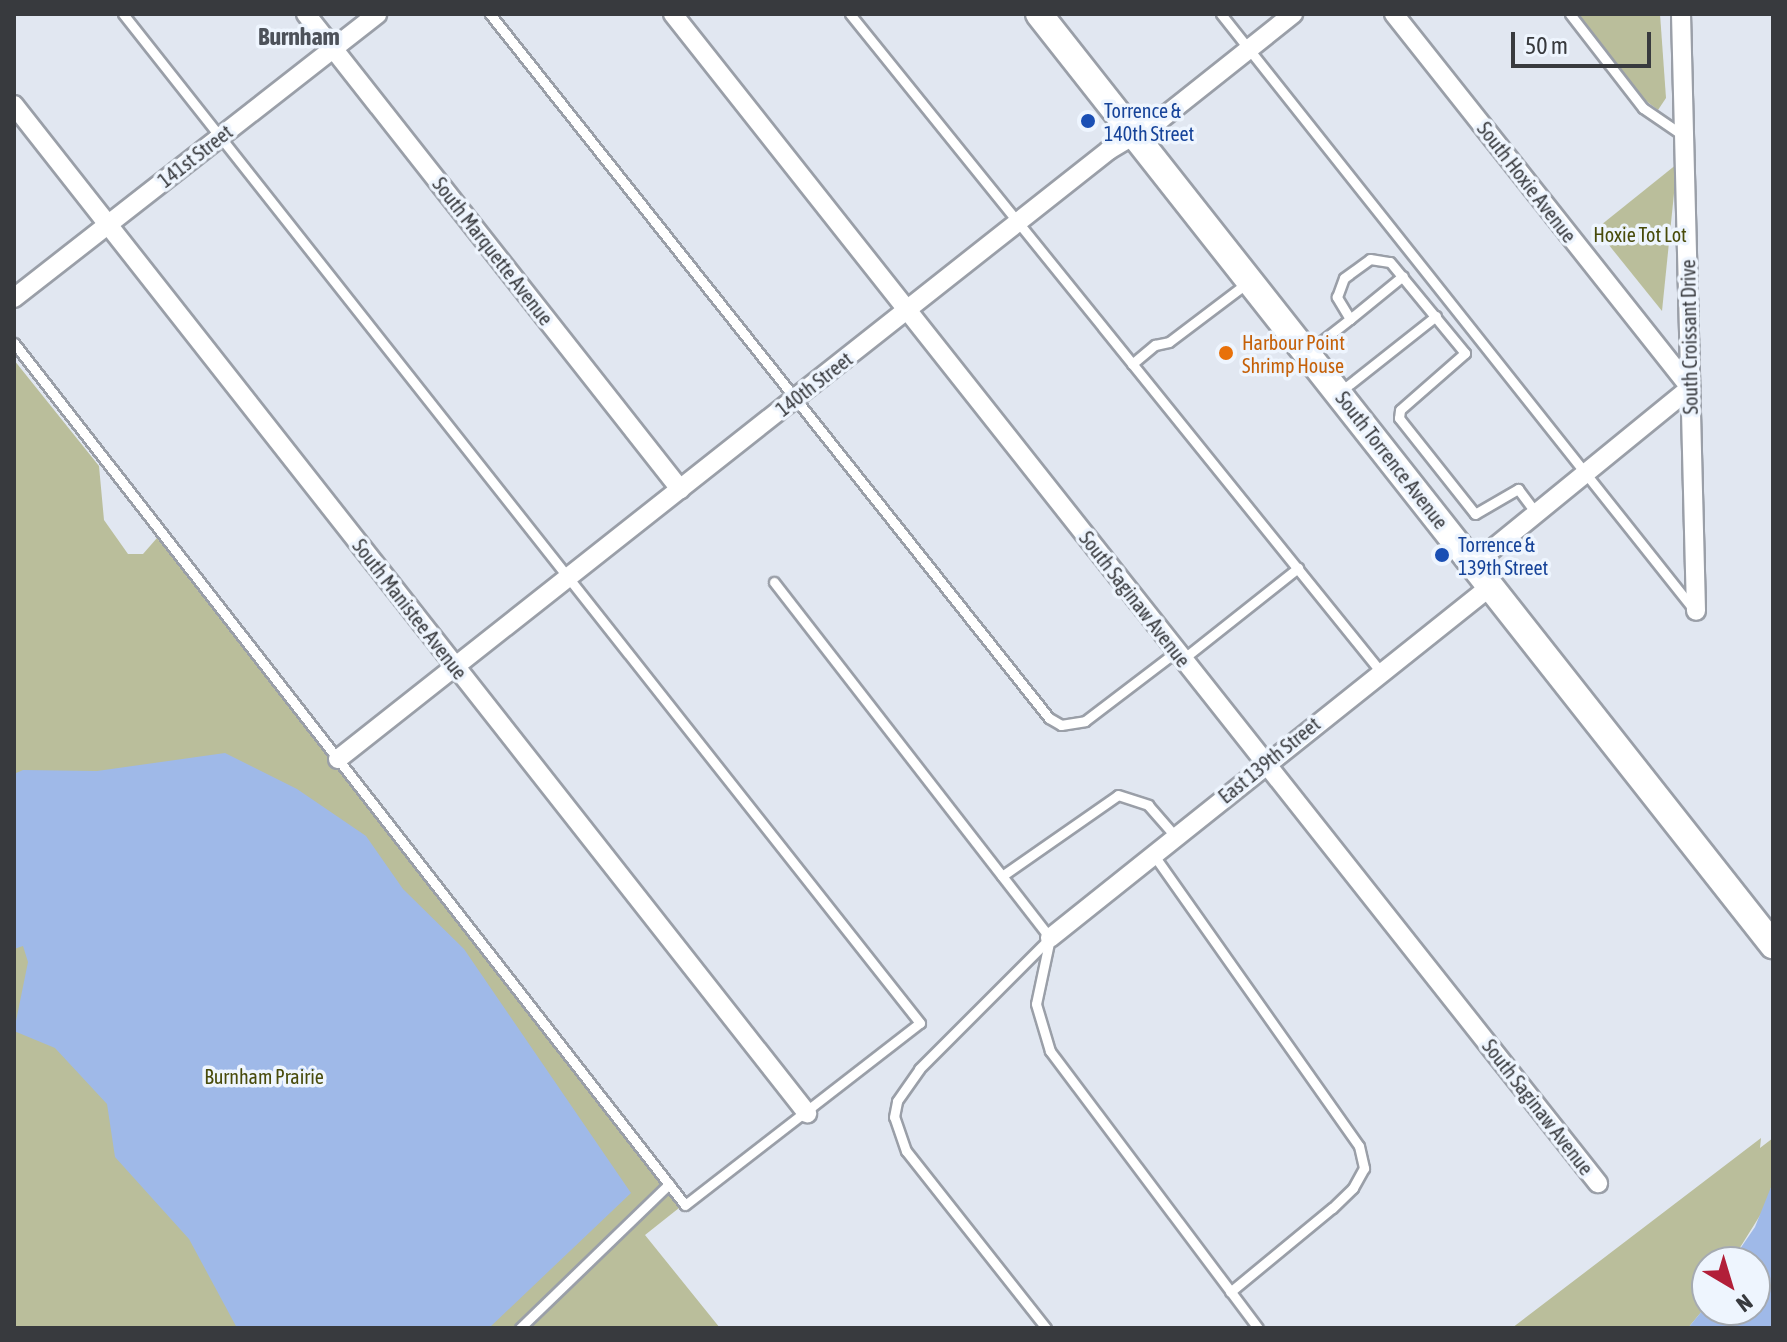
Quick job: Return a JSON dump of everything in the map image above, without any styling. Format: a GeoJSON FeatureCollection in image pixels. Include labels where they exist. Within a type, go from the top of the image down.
{"type":"FeatureCollection","features":[{"type":"Feature","properties":{"kind":"main road","name":"South Torrence Avenue"},"geometry":{"type":"LineString","coordinates":[[1042,15],[1773,945]]}},
{"type":"Feature","properties":{"kind":"street","name":"South Marquette Avenue"},"geometry":{"type":"LineString","coordinates":[[306,14],[680,489]]}},
{"type":"Feature","properties":{"kind":"street","name":"141st Street"},"geometry":{"type":"LineString","coordinates":[[14,298],[377,14]]}},
{"type":"Feature","properties":{"kind":"street","name":"South Saginaw Avenue"},"geometry":{"type":"LineString","coordinates":[[673,14],[1598,1183]]}},
{"type":"Feature","properties":{"kind":"street","name":"140th Street"},"geometry":{"type":"LineString","coordinates":[[338,759],[1017,223],[1293,14]]}},
{"type":"Feature","properties":{"kind":"street","name":"South Hoxie Avenue"},"geometry":{"type":"LineString","coordinates":[[1394,14],[1690,388]]}},
{"type":"Feature","properties":{"kind":"street","name":"South Croissant Drive"},"geometry":{"type":"LineString","coordinates":[[1681,14],[1696,611]]}},
{"type":"Feature","properties":{"kind":"street","name":"South Manistee Avenue"},"geometry":{"type":"LineString","coordinates":[[14,105],[807,1113]]}},
{"type":"Feature","properties":{"kind":"street"},"geometry":{"type":"LineString","coordinates":[[1474,564],[1690,388]]}},
{"type":"Feature","properties":{"kind":"street","name":"East 139th Street"},"geometry":{"type":"LineString","coordinates":[[1050,938],[1265,763],[1491,586]]}},
{"type":"Feature","properties":{"kind":"lane"},"geometry":{"type":"LineString","coordinates":[[14,343],[685,1205],[920,1023],[123,14]]}},
{"type":"Feature","properties":{"kind":"lane"},"geometry":{"type":"LineString","coordinates":[[490,14],[1049,718],[1061,725],[1085,721],[1298,568]]}},
{"type":"Feature","properties":{"kind":"lane"},"geometry":{"type":"LineString","coordinates":[[850,14],[1381,672]]}},
{"type":"Feature","properties":{"kind":"lane"},"geometry":{"type":"LineString","coordinates":[[1221,14],[1696,611]]}},
{"type":"Feature","properties":{"kind":"lane"},"geometry":{"type":"LineString","coordinates":[[1570,14],[1643,108],[1684,137]]}},
{"type":"Feature","properties":{"kind":"lane"},"geometry":{"type":"LineString","coordinates":[[1350,319],[1339,304],[1338,288],[1361,264],[1382,259],[1403,276],[1465,353],[1463,359],[1400,410],[1399,418],[1475,514],[1518,489],[1536,513]]}},
{"type":"Feature","properties":{"kind":"lane"},"geometry":{"type":"LineString","coordinates":[[1306,353],[1403,276]]}},
{"type":"Feature","properties":{"kind":"lane"},"geometry":{"type":"LineString","coordinates":[[1415,290],[1430,277]]}},
{"type":"Feature","properties":{"kind":"lane"},"geometry":{"type":"LineString","coordinates":[[1132,364],[1155,345],[1169,342],[1250,281]]}},
{"type":"Feature","properties":{"kind":"lane"},"geometry":{"type":"LineString","coordinates":[[1338,393],[1436,316]]}},
{"type":"Feature","properties":{"kind":"lane"},"geometry":{"type":"LineString","coordinates":[[774,582],[1050,938],[1036,1004],[1050,1051],[1258,1328]]}},
{"type":"Feature","properties":{"kind":"lane"},"geometry":{"type":"LineString","coordinates":[[1002,876],[1118,795],[1148,805],[1175,836]]}},
{"type":"Feature","properties":{"kind":"lane"},"geometry":{"type":"LineString","coordinates":[[1153,854],[1359,1146],[1364,1168],[1353,1188],[1332,1208],[1230,1292]]}},
{"type":"Feature","properties":{"kind":"lane"},"geometry":{"type":"LineString","coordinates":[[1046,1328],[906,1151],[894,1117],[897,1101],[919,1069],[1050,938]]}},
{"type":"Feature","properties":{"kind":"lane"},"geometry":{"type":"LineString","coordinates":[[520,1328],[669,1184]]}},
{"type":"Feature","properties":{"kind":"green space"},"geometry":{"type":"Polygon","coordinates":[[[1574,14],[1660,14],[1666,98],[1658,110],[1637,94],[1574,14]]]}},
{"type":"Feature","properties":{"kind":"green space","name":"Hoxie Tot Lot"},"geometry":{"type":"Polygon","coordinates":[[[1677,164],[1662,311],[1596,229],[1677,164]]]}},
{"type":"Feature","properties":{"kind":"green space","name":"Burnham Prairie"},"geometry":{"type":"Polygon","coordinates":[[[14,360],[99,466],[104,520],[128,554],[143,554],[157,538],[679,1208],[645,1235],[720,1328],[14,1328],[14,360]]]}},
{"type":"Feature","properties":{"kind":"green space"},"geometry":{"type":"Polygon","coordinates":[[[1761,1138],[1760,1148],[1773,1138],[1773,1182],[1764,1209],[1741,1246],[1691,1246],[1691,1324],[1688,1328],[1512,1328],[1761,1138]]]}},
{"type":"Feature","properties":{"kind":"water","name":"Burnham Prairie"},"geometry":{"type":"Polygon","coordinates":[[[225,753],[297,789],[366,836],[403,889],[464,949],[631,1193],[489,1328],[237,1328],[189,1239],[115,1157],[107,1104],[55,1048],[14,1031],[28,962],[23,946],[14,949],[14,774],[23,770],[97,771],[225,753]]]}},
{"type":"Feature","properties":{"kind":"water"},"geometry":{"type":"Polygon","coordinates":[[[1773,1182],[1773,1328],[1688,1328],[1691,1324],[1771,1326],[1771,1246],[1742,1246],[1755,1227],[1773,1182]]]}},
{"type":"Feature","properties":{"kind":"place","name":"Torrence & 140th Street"},"geometry":{"type":"Point","coordinates":[1088,121]}},
{"type":"Feature","properties":{"kind":"place","name":"Harbour Point Shrimp House"},"geometry":{"type":"Point","coordinates":[1226,353]}},
{"type":"Feature","properties":{"kind":"place","name":"Torrence & 139th Street"},"geometry":{"type":"Point","coordinates":[1442,555]}},
{"type":"Feature","properties":{"kind":"district","name":"Burnham"},"geometry":{"type":"Point","coordinates":[299,37]}}]}
